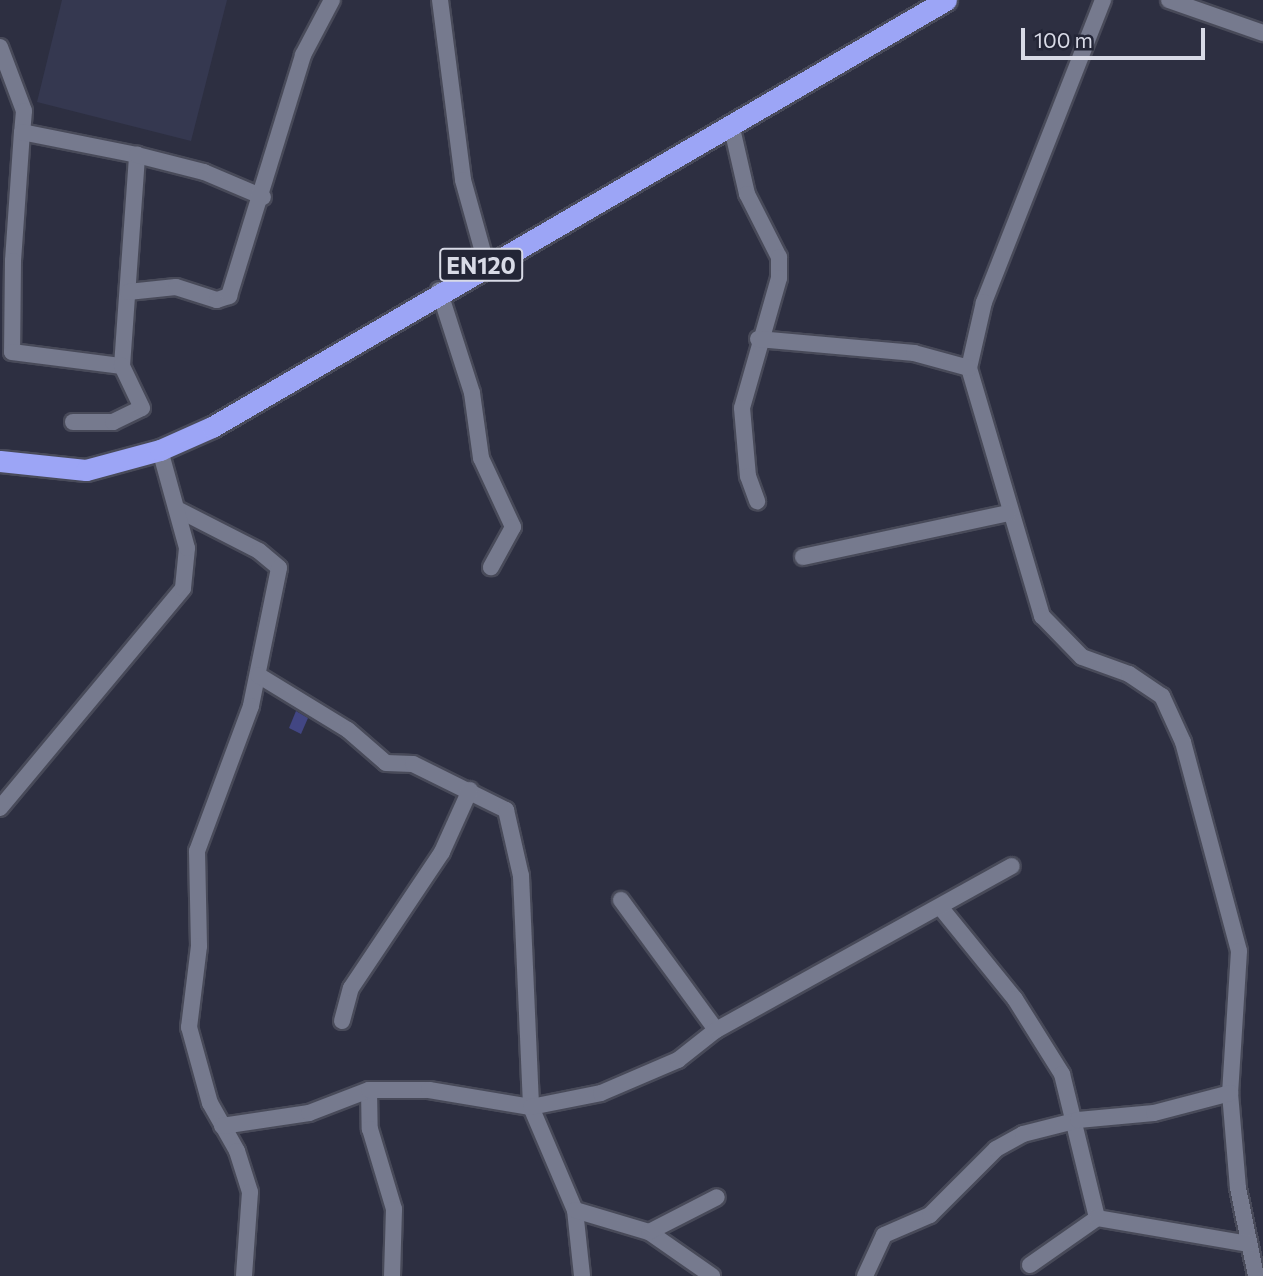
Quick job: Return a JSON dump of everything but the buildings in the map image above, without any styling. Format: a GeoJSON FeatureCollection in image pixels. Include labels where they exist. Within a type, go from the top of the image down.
{"type":"FeatureCollection","features":[{"type":"Feature","properties":{"kind":"highway","name":"EN120"},"geometry":{"type":"LineString","coordinates":[[0,461],[86,470],[160,450],[280,388],[439,290],[946,0]]}},
{"type":"Feature","properties":{"kind":"street"},"geometry":{"type":"LineString","coordinates":[[128,292],[176,287],[227,298],[263,197],[303,55],[332,0]]}},
{"type":"Feature","properties":{"kind":"street"},"geometry":{"type":"LineString","coordinates":[[440,0],[463,180],[486,263]]}},
{"type":"Feature","properties":{"kind":"street"},"geometry":{"type":"LineString","coordinates":[[1103,0],[984,302],[970,368],[1031,592],[1056,636],[1082,657],[1147,685],[1163,696],[1176,723],[1239,951],[1230,1093],[1249,1244],[1256,1276]]}},
{"type":"Feature","properties":{"kind":"street"},"geometry":{"type":"LineString","coordinates":[[1170,0],[1263,33]]}},
{"type":"Feature","properties":{"kind":"street"},"geometry":{"type":"LineString","coordinates":[[0,47],[19,84],[22,132],[12,352],[122,366]]}},
{"type":"Feature","properties":{"kind":"street"},"geometry":{"type":"LineString","coordinates":[[731,124],[747,194],[779,257],[779,278],[758,339],[742,408],[748,476],[757,501]]}},
{"type":"Feature","properties":{"kind":"street"},"geometry":{"type":"LineString","coordinates":[[22,132],[137,155],[204,172],[263,197]]}},
{"type":"Feature","properties":{"kind":"street"},"geometry":{"type":"LineString","coordinates":[[73,422],[113,422],[142,408],[122,366],[137,155]]}},
{"type":"Feature","properties":{"kind":"street"},"geometry":{"type":"LineString","coordinates":[[439,290],[471,393],[481,458],[513,527],[491,567]]}},
{"type":"Feature","properties":{"kind":"street"},"geometry":{"type":"LineString","coordinates":[[758,339],[914,353],[970,368]]}},
{"type":"Feature","properties":{"kind":"street"},"geometry":{"type":"LineString","coordinates":[[0,808],[183,588],[189,566],[177,509],[160,450]]}},
{"type":"Feature","properties":{"kind":"street"},"geometry":{"type":"LineString","coordinates":[[177,509],[259,551],[279,568],[258,676],[197,851],[199,946],[189,1027],[222,1126],[250,1192],[244,1276]]}},
{"type":"Feature","properties":{"kind":"street"},"geometry":{"type":"LineString","coordinates":[[803,557],[1008,513]]}},
{"type":"Feature","properties":{"kind":"street"},"geometry":{"type":"LineString","coordinates":[[258,676],[348,730],[386,763],[413,764],[502,804],[512,824],[521,876],[531,1107],[575,1210],[582,1276]]}},
{"type":"Feature","properties":{"kind":"street"},"geometry":{"type":"LineString","coordinates":[[342,1021],[351,988],[442,852],[470,790]]}},
{"type":"Feature","properties":{"kind":"street"},"geometry":{"type":"LineString","coordinates":[[222,1126],[309,1113],[369,1090],[429,1090],[531,1107],[644,1078],[716,1030],[942,908],[1012,866]]}},
{"type":"Feature","properties":{"kind":"street"},"geometry":{"type":"LineString","coordinates":[[621,900],[716,1030]]}},
{"type":"Feature","properties":{"kind":"street"},"geometry":{"type":"LineString","coordinates":[[942,908],[1044,1042],[1077,1120],[1097,1218]]}},
{"type":"Feature","properties":{"kind":"street"},"geometry":{"type":"LineString","coordinates":[[369,1090],[370,1129],[394,1209],[392,1276]]}},
{"type":"Feature","properties":{"kind":"street"},"geometry":{"type":"LineString","coordinates":[[865,1276],[884,1236],[930,1215],[996,1149],[1023,1134],[1077,1120],[1154,1113],[1230,1093]]}},
{"type":"Feature","properties":{"kind":"street"},"geometry":{"type":"LineString","coordinates":[[649,1232],[717,1197]]}},
{"type":"Feature","properties":{"kind":"street"},"geometry":{"type":"LineString","coordinates":[[575,1210],[649,1232],[712,1276]]}},
{"type":"Feature","properties":{"kind":"street"},"geometry":{"type":"LineString","coordinates":[[1030,1265],[1097,1218],[1249,1244]]}},
{"type":"Feature","properties":{"kind":"shaded area"},"geometry":{"type":"Polygon","coordinates":[[[62,0],[227,0],[191,141],[37,102],[62,0]]]}}]}
